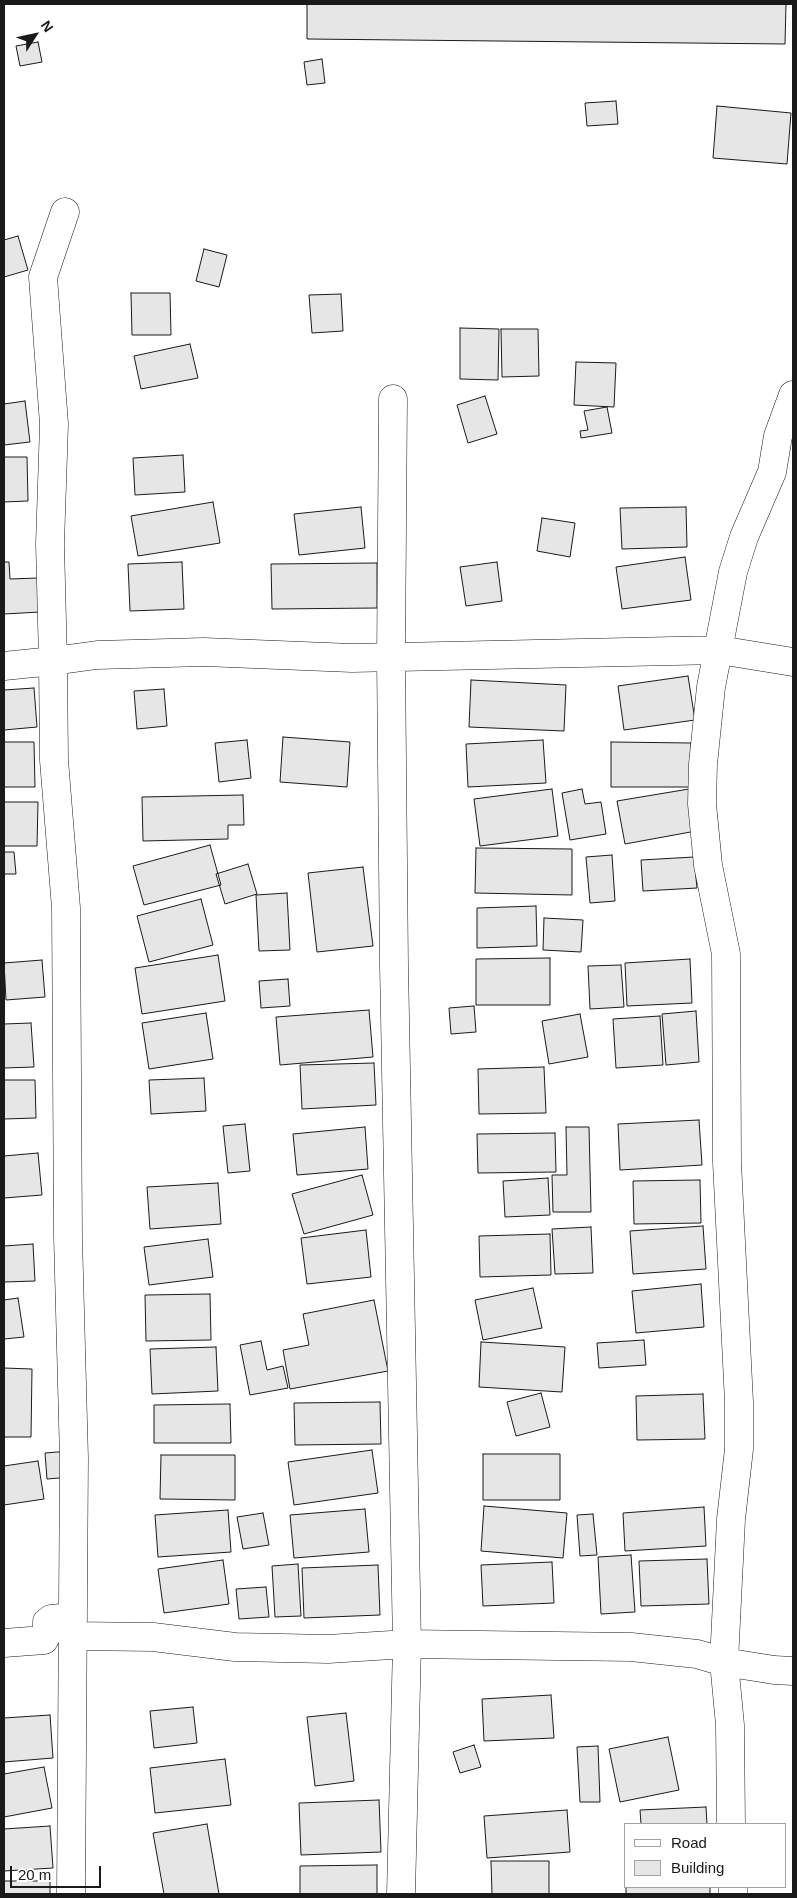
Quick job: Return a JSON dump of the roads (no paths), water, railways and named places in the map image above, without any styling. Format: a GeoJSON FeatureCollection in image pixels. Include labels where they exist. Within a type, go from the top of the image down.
{"type":"FeatureCollection","features":[{"type":"Feature","properties":{"kind":"street"},"geometry":{"type":"LineString","coordinates":[[65,212],[43,277],[54,424],[50,544],[54,760],[66,908],[68,1237],[74,1458],[71,1894]]}},
{"type":"Feature","properties":{"kind":"street"},"geometry":{"type":"LineString","coordinates":[[731,1823],[730,1725],[724,1662],[731,1519],[739,1449],[739,1402],[727,1162],[726,954],[708,865],[702,804],[703,764],[712,687],[733,572],[744,537],[772,472],[778,436],[793,395]]}},
{"type":"Feature","properties":{"kind":"street"},"geometry":{"type":"LineString","coordinates":[[393,399],[391,658],[398,1217],[407,1644],[401,1894]]}},
{"type":"Feature","properties":{"kind":"street"},"geometry":{"type":"LineString","coordinates":[[4,666],[97,655],[204,652],[391,658],[719,650],[793,662]]}},
{"type":"Feature","properties":{"kind":"street"},"geometry":{"type":"LineString","coordinates":[[4,1643],[44,1640],[47,1634],[48,1622],[51,1619],[73,1626],[244,1647],[328,1649],[407,1644],[631,1647],[697,1654],[724,1662],[793,1671]]}}]}
